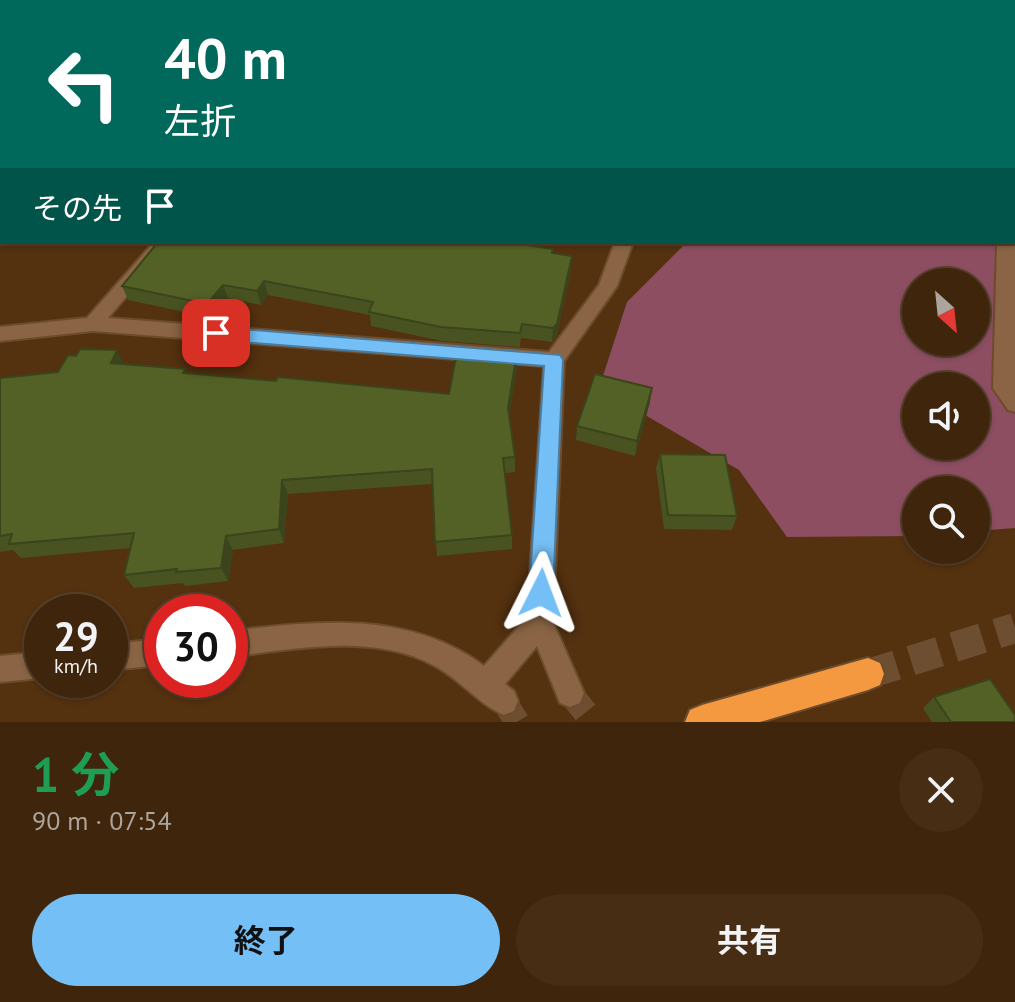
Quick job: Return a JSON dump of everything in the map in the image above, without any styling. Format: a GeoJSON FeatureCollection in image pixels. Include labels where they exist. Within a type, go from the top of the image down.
{"type":"FeatureCollection","features":[{"type":"Feature","properties":{"kind":"highway"},"geometry":{"type":"LineString","coordinates":[[702,722],[868,674]]}},
{"type":"Feature","properties":{"kind":"street"},"geometry":{"type":"LineString","coordinates":[[93,324],[162,244]]}},
{"type":"Feature","properties":{"kind":"street"},"geometry":{"type":"LineString","coordinates":[[570,693],[540,622],[554,360],[608,286],[623,244]]}},
{"type":"Feature","properties":{"kind":"street"},"geometry":{"type":"LineString","coordinates":[[1006,244],[1003,388],[1015,403]]}},
{"type":"Feature","properties":{"kind":"street"},"geometry":{"type":"LineString","coordinates":[[0,334],[93,324],[554,360]]}},
{"type":"Feature","properties":{"kind":"street"},"geometry":{"type":"LineString","coordinates":[[248,642],[329,633],[404,638],[470,668],[495,692],[540,622]]}},
{"type":"Feature","properties":{"kind":"street"},"geometry":{"type":"LineString","coordinates":[[0,669],[24,667]]}},
{"type":"Feature","properties":{"kind":"shaded area"},"geometry":{"type":"Polygon","coordinates":[[[685,244],[1015,244],[1015,528],[990,530],[990,476],[902,476],[902,536],[787,537],[739,470],[599,388],[627,302],[685,244]]]}},
{"type":"Feature","properties":{"kind":"building"},"geometry":{"type":"Polygon","coordinates":[[[156,244],[520,244],[553,249],[552,253],[572,256],[557,324],[553,328],[522,324],[520,333],[441,327],[369,312],[373,302],[264,281],[257,291],[223,285],[207,304],[122,286],[156,244]]]}},
{"type":"Feature","properties":{"kind":"building"},"geometry":{"type":"Polygon","coordinates":[[[458,347],[517,352],[508,408],[515,457],[503,458],[512,535],[435,542],[432,469],[282,480],[279,529],[226,536],[221,568],[124,575],[134,533],[9,544],[12,534],[0,536],[0,378],[58,372],[68,355],[76,356],[80,349],[117,350],[111,363],[185,369],[183,373],[276,381],[278,377],[449,394],[458,347]]]}},
{"type":"Feature","properties":{"kind":"building"},"geometry":{"type":"Polygon","coordinates":[[[595,374],[652,388],[637,441],[577,426],[595,374]]]}},
{"type":"Feature","properties":{"kind":"building"},"geometry":{"type":"Polygon","coordinates":[[[660,454],[725,455],[737,516],[668,515],[660,454]]]}},
{"type":"Feature","properties":{"kind":"building"},"geometry":{"type":"Polygon","coordinates":[[[990,679],[1015,715],[1015,722],[951,722],[934,697],[990,679]]]}},
{"type":"Feature","properties":{"kind":"tunnel"},"geometry":{"type":"LineString","coordinates":[[868,674],[1015,628]]}},
{"type":"Feature","properties":{"kind":"tunnel"},"geometry":{"type":"LineString","coordinates":[[570,693],[593,722]]}},
{"type":"Feature","properties":{"kind":"tunnel"},"geometry":{"type":"LineString","coordinates":[[504,701],[517,722]]}},
{"type":"Feature","properties":{"kind":"route"},"geometry":{"type":"LineString","coordinates":[[216,333],[554,360],[541,593]]}}]}
